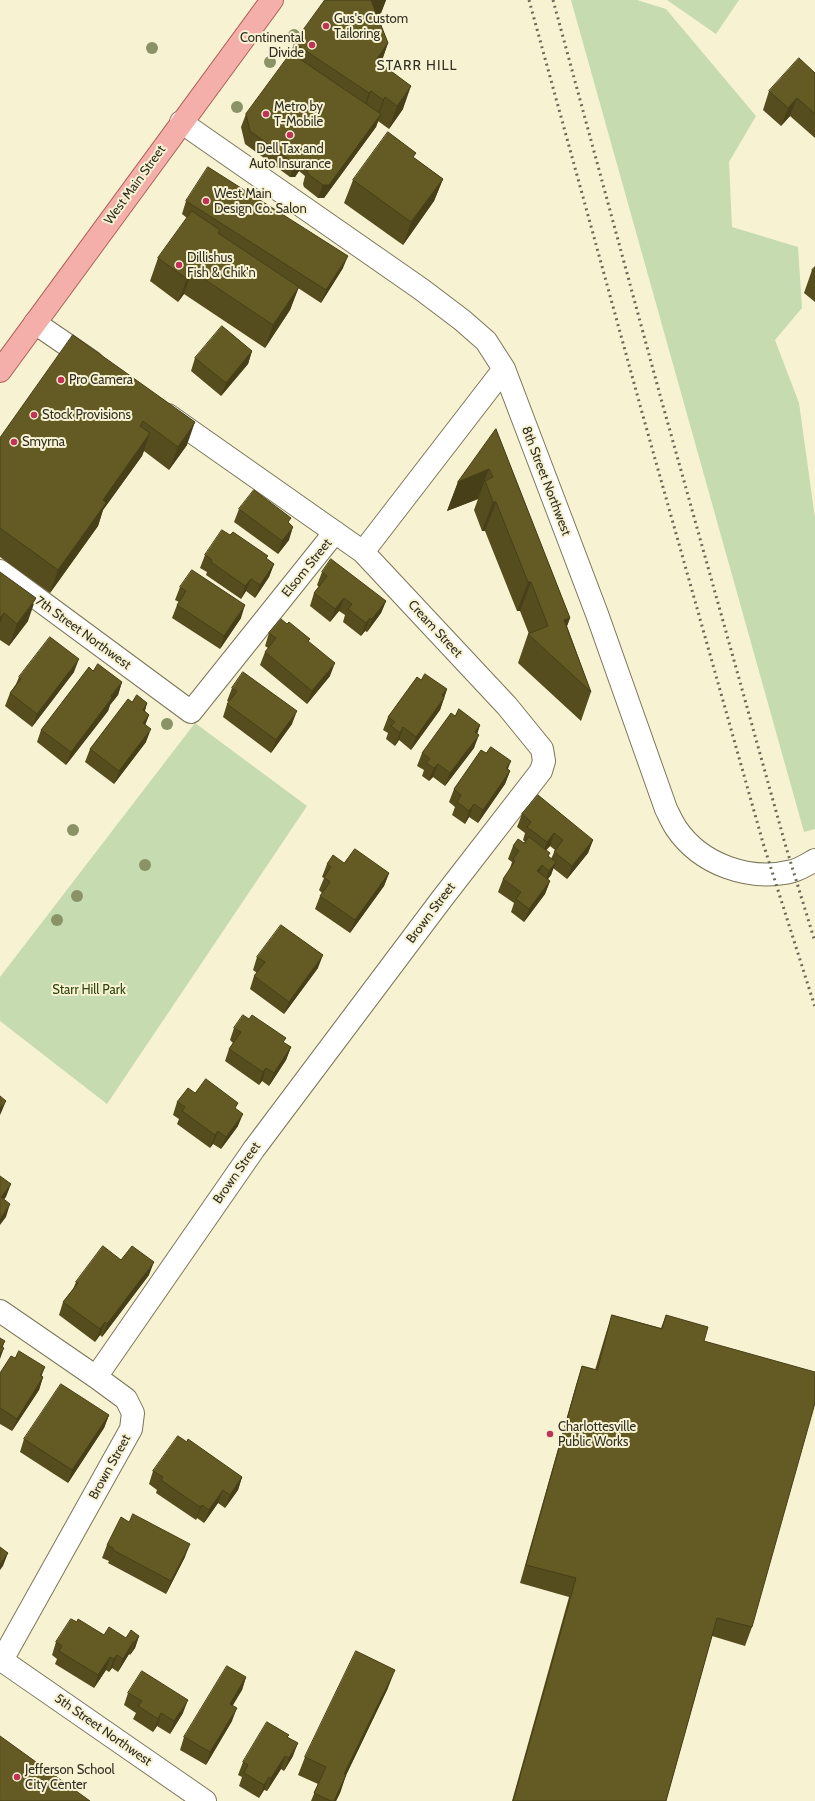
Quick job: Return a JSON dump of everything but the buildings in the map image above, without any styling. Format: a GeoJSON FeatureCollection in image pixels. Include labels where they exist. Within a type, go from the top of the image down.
{"type":"FeatureCollection","features":[{"type":"Feature","properties":{"kind":"main road","name":"West Main Street"},"geometry":{"type":"LineString","coordinates":[[0,371],[181,122],[272,0]]}},
{"type":"Feature","properties":{"kind":"street","name":"8th Street Northwest"},"geometry":{"type":"LineString","coordinates":[[181,122],[421,289],[486,341],[504,369],[597,614],[666,809],[676,828],[694,848],[711,860],[741,872],[768,875],[794,871],[815,860]]}},
{"type":"Feature","properties":{"kind":"street"},"geometry":{"type":"LineString","coordinates":[[35,323],[111,375]]}},
{"type":"Feature","properties":{"kind":"street"},"geometry":{"type":"LineString","coordinates":[[363,552],[504,369]]}},
{"type":"Feature","properties":{"kind":"street"},"geometry":{"type":"LineString","coordinates":[[150,402],[335,532]]}},
{"type":"Feature","properties":{"kind":"street","name":"Elsom Street"},"geometry":{"type":"LineString","coordinates":[[167,695],[191,712],[335,532],[363,552]]}},
{"type":"Feature","properties":{"kind":"street","name":"Cream Street"},"geometry":{"type":"LineString","coordinates":[[363,552],[507,706]]}},
{"type":"Feature","properties":{"kind":"street","name":"7th Street Northwest"},"geometry":{"type":"LineString","coordinates":[[0,571],[167,695]]}},
{"type":"Feature","properties":{"kind":"street","name":"Brown Street"},"geometry":{"type":"LineString","coordinates":[[1,1660],[131,1429],[133,1414],[126,1399],[96,1377],[254,1149],[441,900],[541,770],[544,761],[542,749],[507,706]]}},
{"type":"Feature","properties":{"kind":"street"},"geometry":{"type":"LineString","coordinates":[[0,1311],[96,1377]]}},
{"type":"Feature","properties":{"kind":"street","name":"5th Street Northwest"},"geometry":{"type":"LineString","coordinates":[[1,1660],[205,1801]]}},
{"type":"Feature","properties":{"kind":"green space"},"geometry":{"type":"Polygon","coordinates":[[[571,0],[637,0],[666,9],[756,116],[729,162],[732,227],[798,247],[802,308],[775,340],[799,403],[815,518],[815,829],[804,832],[571,0]]]}},
{"type":"Feature","properties":{"kind":"green space"},"geometry":{"type":"Polygon","coordinates":[[[667,0],[739,0],[716,34],[667,0]]]}},
{"type":"Feature","properties":{"kind":"green space","name":"Starr Hill Park"},"geometry":{"type":"Polygon","coordinates":[[[195,723],[307,806],[107,1104],[0,1021],[0,977],[195,723]]]}},
{"type":"Feature","properties":{"kind":"railway"},"geometry":{"type":"LineString","coordinates":[[529,0],[643,416],[763,843],[815,1007]]}},
{"type":"Feature","properties":{"kind":"railway"},"geometry":{"type":"LineString","coordinates":[[553,0],[660,395],[786,847],[815,942]]}},
{"type":"Feature","properties":{"kind":"place","name":"Gus's Custom Tailoring"},"geometry":{"type":"Point","coordinates":[326,26]}},
{"type":"Feature","properties":{"kind":"place","name":"Continental Divide"},"geometry":{"type":"Point","coordinates":[312,45]}},
{"type":"Feature","properties":{"kind":"place","name":"Metro by T-Mobile"},"geometry":{"type":"Point","coordinates":[266,114]}},
{"type":"Feature","properties":{"kind":"place","name":"Dell Tax and Auto Insurance"},"geometry":{"type":"Point","coordinates":[290,135]}},
{"type":"Feature","properties":{"kind":"place","name":"West Main Design Co. Salon"},"geometry":{"type":"Point","coordinates":[206,201]}},
{"type":"Feature","properties":{"kind":"place","name":"Dillishus Fish & Chik'n"},"geometry":{"type":"Point","coordinates":[179,265]}},
{"type":"Feature","properties":{"kind":"place","name":"Pro Camera"},"geometry":{"type":"Point","coordinates":[61,380]}},
{"type":"Feature","properties":{"kind":"place","name":"Stock Provisions"},"geometry":{"type":"Point","coordinates":[34,415]}},
{"type":"Feature","properties":{"kind":"place","name":"Smyrna"},"geometry":{"type":"Point","coordinates":[14,442]}},
{"type":"Feature","properties":{"kind":"place","name":"Charlottesville Public Works"},"geometry":{"type":"Point","coordinates":[550,1434]}},
{"type":"Feature","properties":{"kind":"place","name":"Jefferson School City Center"},"geometry":{"type":"Point","coordinates":[17,1777]}},
{"type":"Feature","properties":{"kind":"district","name":"STARR HILL"},"geometry":{"type":"Point","coordinates":[417,66]}}]}
